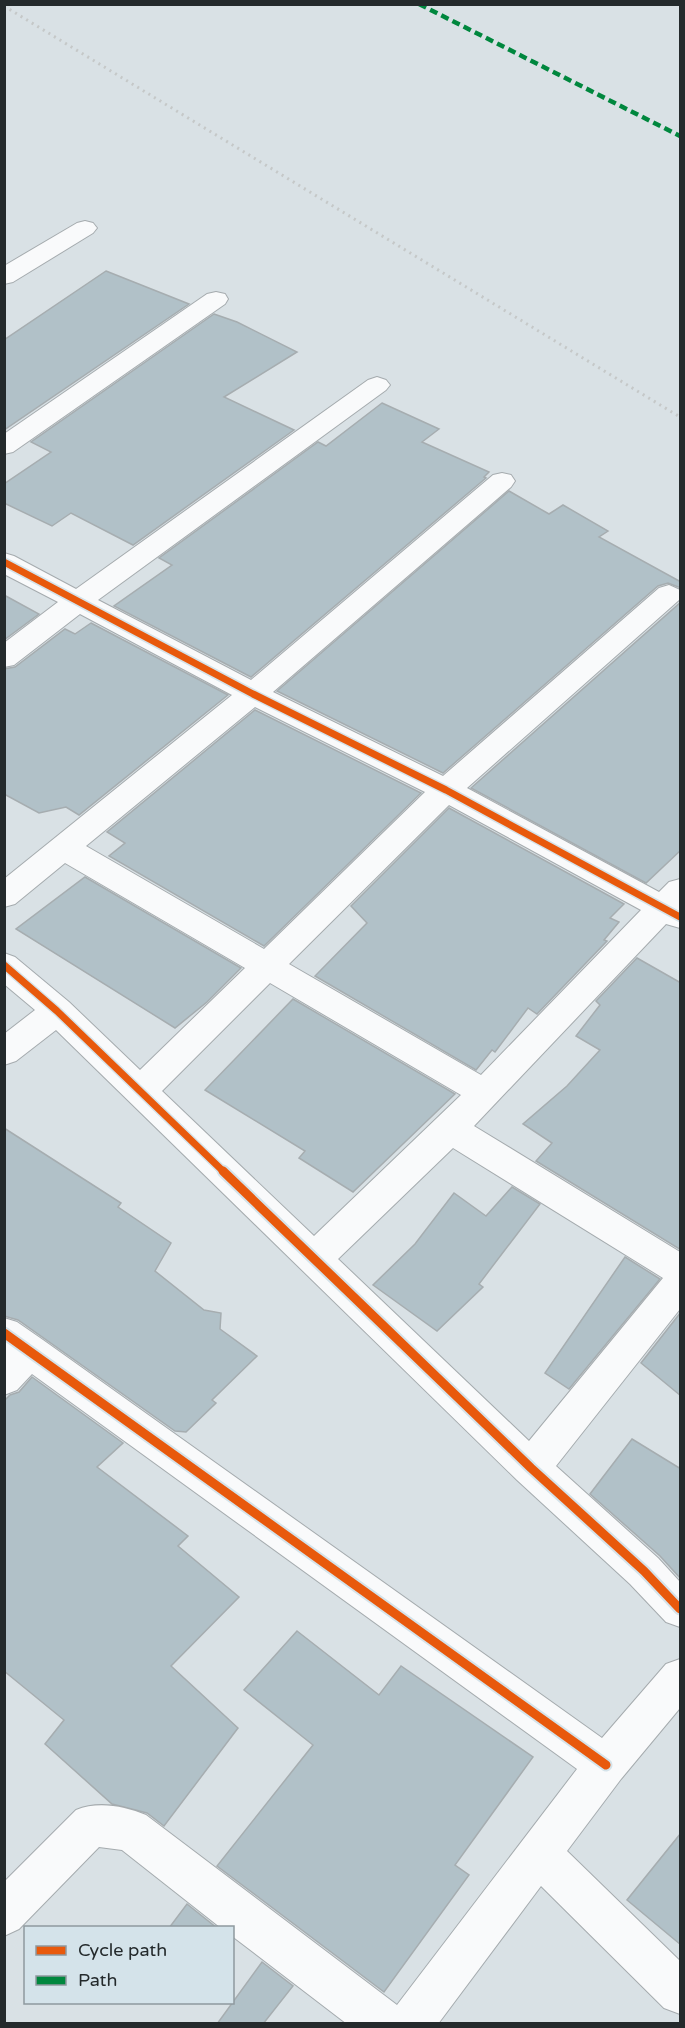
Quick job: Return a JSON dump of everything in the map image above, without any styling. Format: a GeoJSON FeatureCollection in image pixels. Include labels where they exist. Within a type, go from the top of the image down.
{"type":"FeatureCollection","features":[{"type":"Feature","properties":{"kind":"street"},"geometry":{"type":"LineString","coordinates":[[4,277],[85,228]]}},
{"type":"Feature","properties":{"kind":"street"},"geometry":{"type":"LineString","coordinates":[[4,446],[216,299]]}},
{"type":"Feature","properties":{"kind":"street"},"geometry":{"type":"LineString","coordinates":[[4,658],[78,601],[377,385]]}},
{"type":"Feature","properties":{"kind":"street"},"geometry":{"type":"LineString","coordinates":[[4,896],[253,694],[502,481]]}},
{"type":"Feature","properties":{"kind":"street"},"geometry":{"type":"LineString","coordinates":[[4,562],[253,694],[675,905],[450,1129],[314,1259]]}},
{"type":"Feature","properties":{"kind":"street"},"geometry":{"type":"LineString","coordinates":[[140,1091],[446,790],[669,594]]}},
{"type":"Feature","properties":{"kind":"street"},"geometry":{"type":"LineString","coordinates":[[64,848],[485,1093]]}},
{"type":"Feature","properties":{"kind":"street"},"geometry":{"type":"LineString","coordinates":[[4,965],[57,1011],[531,1468],[644,1570],[681,1610]]}},
{"type":"Feature","properties":{"kind":"street"},"geometry":{"type":"LineString","coordinates":[[4,1052],[57,1011]]}},
{"type":"Feature","properties":{"kind":"street"},"geometry":{"type":"LineString","coordinates":[[450,1129],[681,1270]]}},
{"type":"Feature","properties":{"kind":"street"},"geometry":{"type":"LineString","coordinates":[[531,1468],[681,1283]]}},
{"type":"Feature","properties":{"kind":"street"},"geometry":{"type":"LineString","coordinates":[[4,1379],[17,1342],[606,1765]]}},
{"type":"Feature","properties":{"kind":"street"},"geometry":{"type":"LineString","coordinates":[[410,2024],[606,1765],[681,1678]]}},
{"type":"Feature","properties":{"kind":"street"},"geometry":{"type":"LineString","coordinates":[[4,1914],[91,1825],[131,1830],[166,1859],[385,2024]]}},
{"type":"Feature","properties":{"kind":"street"},"geometry":{"type":"LineString","coordinates":[[540,1854],[681,1992]]}},
{"type":"Feature","properties":{"kind":"building"},"geometry":{"type":"Polygon","coordinates":[[[106,271],[189,304],[4,430],[4,340],[106,271]]]}},
{"type":"Feature","properties":{"kind":"building"},"geometry":{"type":"Polygon","coordinates":[[[214,314],[237,322],[297,352],[224,397],[294,430],[133,545],[71,513],[52,526],[4,503],[4,484],[51,452],[31,442],[214,314]]]}},
{"type":"Feature","properties":{"kind":"building"},"geometry":{"type":"Polygon","coordinates":[[[382,403],[439,429],[422,442],[489,472],[484,477],[486,478],[251,677],[114,606],[172,565],[159,558],[318,442],[326,446],[382,403]]]}},
{"type":"Feature","properties":{"kind":"building"},"geometry":{"type":"Polygon","coordinates":[[[509,491],[549,514],[563,505],[608,531],[599,537],[681,582],[681,588],[668,583],[658,586],[443,773],[277,691],[509,491]]]}},
{"type":"Feature","properties":{"kind":"building"},"geometry":{"type":"Polygon","coordinates":[[[4,595],[39,614],[4,640],[4,595]]]}},
{"type":"Feature","properties":{"kind":"building"},"geometry":{"type":"Polygon","coordinates":[[[681,602],[681,850],[646,883],[471,788],[681,602]]]}},
{"type":"Feature","properties":{"kind":"building"},"geometry":{"type":"Polygon","coordinates":[[[91,623],[228,695],[79,815],[66,807],[39,813],[4,794],[4,669],[15,667],[65,629],[75,634],[91,623]]]}},
{"type":"Feature","properties":{"kind":"building"},"geometry":{"type":"Polygon","coordinates":[[[255,710],[421,793],[264,946],[109,856],[125,843],[107,832],[255,710]]]}},
{"type":"Feature","properties":{"kind":"building"},"geometry":{"type":"Polygon","coordinates":[[[449,808],[624,904],[610,918],[619,922],[604,940],[607,941],[537,1014],[528,1008],[495,1052],[492,1050],[476,1070],[315,976],[367,923],[351,906],[449,808]]]}},
{"type":"Feature","properties":{"kind":"building"},"geometry":{"type":"Polygon","coordinates":[[[85,877],[241,968],[207,1002],[175,1028],[16,929],[85,877]]]}},
{"type":"Feature","properties":{"kind":"building"},"geometry":{"type":"Polygon","coordinates":[[[637,958],[681,983],[681,1250],[536,1161],[552,1143],[523,1124],[567,1086],[600,1050],[576,1036],[600,1005],[596,1001],[637,958]]]}},
{"type":"Feature","properties":{"kind":"building"},"geometry":{"type":"Polygon","coordinates":[[[293,999],[455,1094],[353,1192],[299,1158],[305,1151],[205,1090],[293,999]]]}},
{"type":"Feature","properties":{"kind":"building"},"geometry":{"type":"Polygon","coordinates":[[[4,1128],[121,1203],[118,1207],[171,1243],[155,1271],[204,1310],[221,1313],[220,1329],[257,1356],[212,1400],[216,1403],[186,1432],[175,1431],[18,1320],[4,1316],[4,1128]]]}},
{"type":"Feature","properties":{"kind":"building"},"geometry":{"type":"Polygon","coordinates":[[[512,1187],[540,1204],[479,1284],[483,1287],[437,1331],[373,1285],[415,1244],[454,1193],[486,1216],[512,1187]]]}},
{"type":"Feature","properties":{"kind":"building"},"geometry":{"type":"Polygon","coordinates":[[[625,1257],[660,1279],[569,1389],[545,1373],[625,1257]]]}},
{"type":"Feature","properties":{"kind":"building"},"geometry":{"type":"Polygon","coordinates":[[[681,1312],[681,1396],[641,1363],[681,1312]]]}},
{"type":"Feature","properties":{"kind":"building"},"geometry":{"type":"Polygon","coordinates":[[[32,1377],[123,1443],[97,1467],[188,1536],[178,1546],[239,1597],[171,1666],[238,1728],[164,1826],[147,1813],[112,1804],[45,1744],[64,1720],[4,1671],[4,1401],[10,1395],[19,1392],[32,1377]]]}},
{"type":"Feature","properties":{"kind":"building"},"geometry":{"type":"Polygon","coordinates":[[[632,1439],[681,1469],[681,1579],[660,1556],[590,1494],[632,1439]]]}},
{"type":"Feature","properties":{"kind":"building"},"geometry":{"type":"Polygon","coordinates":[[[297,1631],[379,1695],[401,1666],[533,1757],[455,1865],[469,1875],[384,1992],[217,1866],[313,1745],[244,1690],[297,1631]]]}},
{"type":"Feature","properties":{"kind":"building"},"geometry":{"type":"Polygon","coordinates":[[[681,1833],[681,1945],[627,1900],[681,1833]]]}},
{"type":"Feature","properties":{"kind":"building"},"geometry":{"type":"Polygon","coordinates":[[[187,1904],[214,1926],[170,1926],[187,1904]]]}},
{"type":"Feature","properties":{"kind":"building"},"geometry":{"type":"Polygon","coordinates":[[[262,1962],[293,1986],[263,2024],[217,2024],[232,2004],[234,2004],[234,2001],[262,1962]]]}},
{"type":"Feature","properties":{"kind":"railway"},"geometry":{"type":"LineString","coordinates":[[4,6],[680,417]]}},
{"type":"Feature","properties":{"kind":"marked path"},"geometry":{"type":"LineString","coordinates":[[419,4],[680,136]]}},
{"type":"Feature","properties":{"kind":"cycle path"},"geometry":{"type":"LineString","coordinates":[[4,562],[253,694],[446,790],[680,917]]}},
{"type":"Feature","properties":{"kind":"cycle path"},"geometry":{"type":"LineString","coordinates":[[4,965],[57,1011],[531,1468],[644,1571],[680,1609]]}},
{"type":"Feature","properties":{"kind":"cycle path"},"geometry":{"type":"LineString","coordinates":[[4,1333],[606,1765]]}}]}
